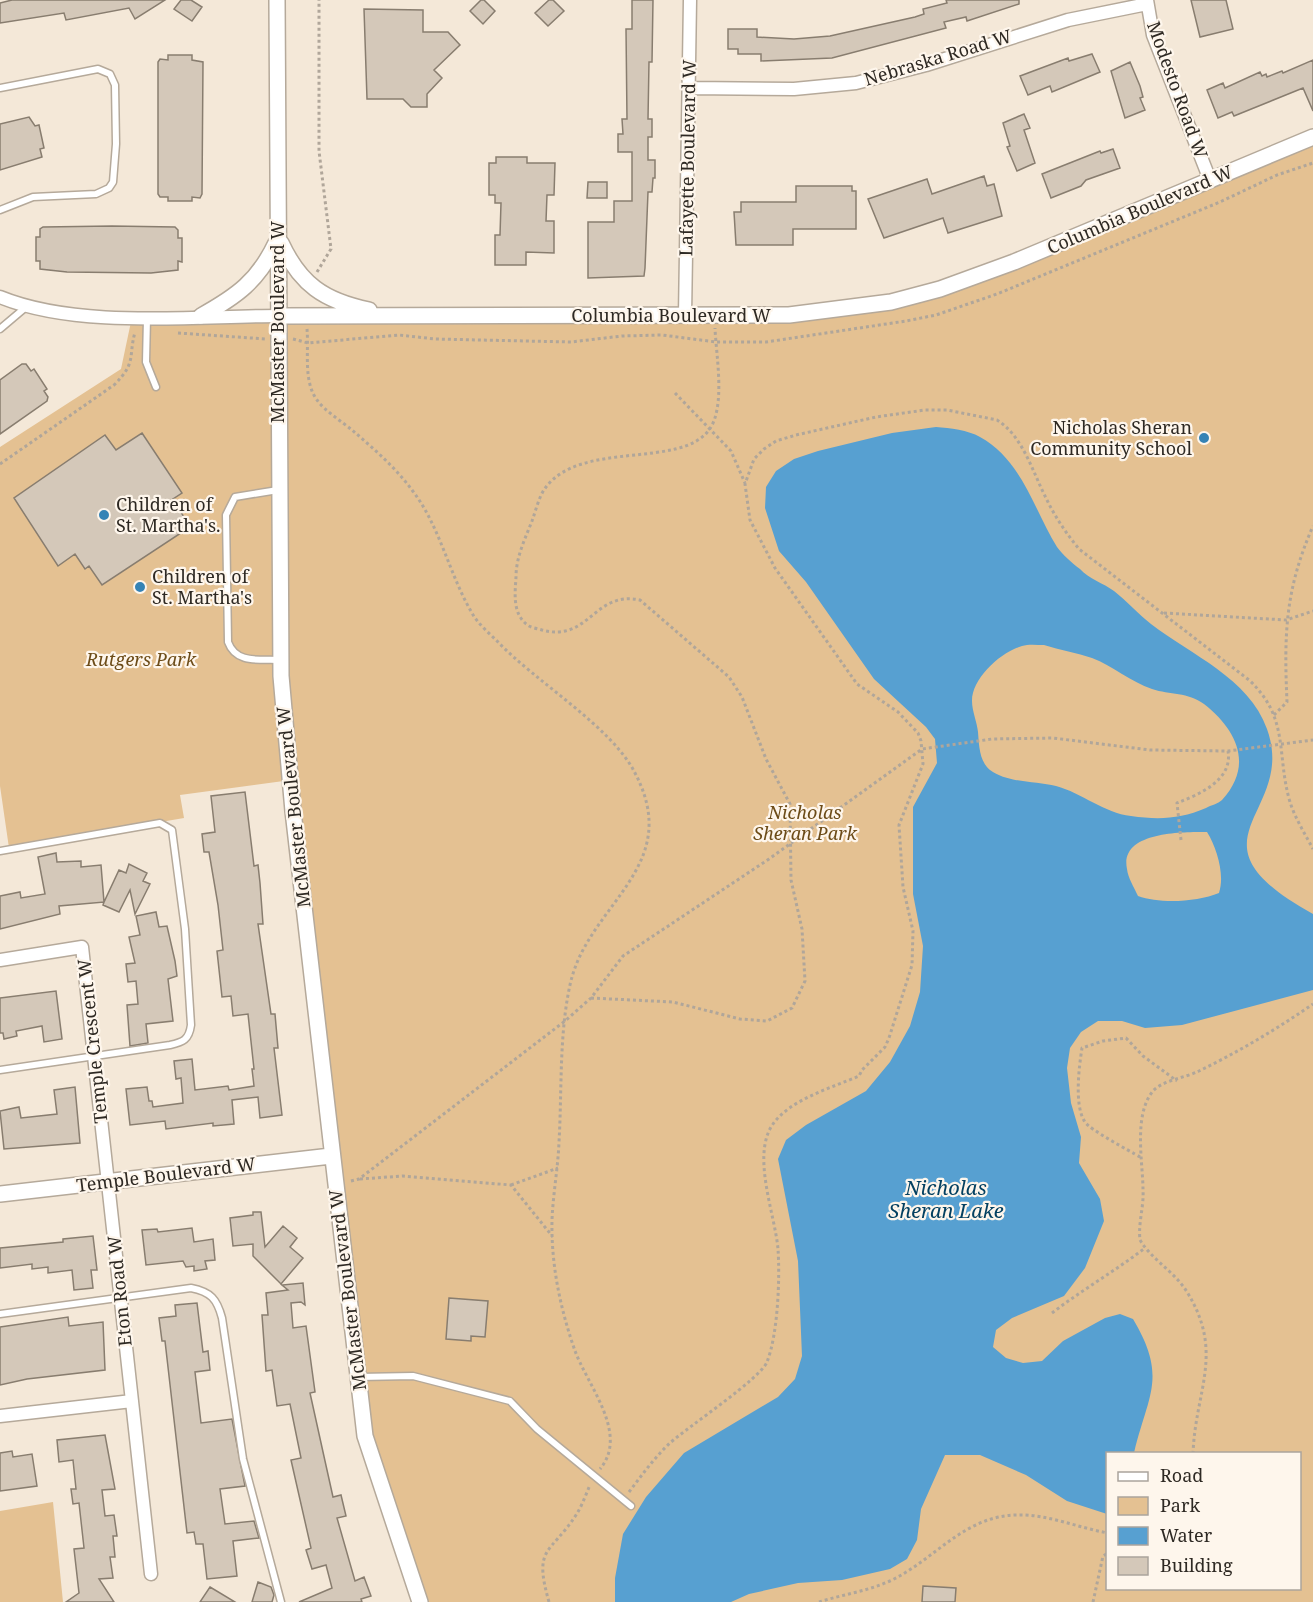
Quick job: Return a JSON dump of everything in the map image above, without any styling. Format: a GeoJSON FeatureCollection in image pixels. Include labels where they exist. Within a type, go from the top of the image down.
{"type":"FeatureCollection","features":[{"type":"Feature","properties":{"kind":"street","name":"McMaster Boulevard W"},"geometry":{"type":"LineString","coordinates":[[277,0],[280,660],[293,811],[365,1436],[420,1602]]}},
{"type":"Feature","properties":{"kind":"street","name":"Lafayette Boulevard W"},"geometry":{"type":"LineString","coordinates":[[686,316],[690,0]]}},
{"type":"Feature","properties":{"kind":"street","name":"Nebraska Road W"},"geometry":{"type":"LineString","coordinates":[[690,88],[794,89],[856,83],[899,73],[1068,20],[1147,2]]}},
{"type":"Feature","properties":{"kind":"street","name":"Modesto Road W"},"geometry":{"type":"LineString","coordinates":[[1147,2],[1153,35],[1210,180]]}},
{"type":"Feature","properties":{"kind":"street","name":"Columbia Boulevard W"},"geometry":{"type":"LineString","coordinates":[[0,297],[26,307],[82,315],[147,317],[714,316],[789,315],[848,309],[891,302],[940,289],[1014,262],[1313,137]]}},
{"type":"Feature","properties":{"kind":"street"},"geometry":{"type":"LineString","coordinates":[[278,237],[290,262],[307,283],[319,293],[353,307],[392,316]]}},
{"type":"Feature","properties":{"kind":"street"},"geometry":{"type":"LineString","coordinates":[[201,316],[234,298],[249,284],[266,264],[278,237]]}},
{"type":"Feature","properties":{"kind":"street","name":"Temple Crescent W"},"geometry":{"type":"LineString","coordinates":[[0,960],[82,947],[108,1181]]}},
{"type":"Feature","properties":{"kind":"street","name":"Temple Boulevard W"},"geometry":{"type":"LineString","coordinates":[[0,1194],[331,1155]]}},
{"type":"Feature","properties":{"kind":"street","name":"Eton Road W"},"geometry":{"type":"LineString","coordinates":[[108,1181],[152,1574]]}},
{"type":"Feature","properties":{"kind":"street"},"geometry":{"type":"LineString","coordinates":[[0,1416],[132,1401]]}},
{"type":"Feature","properties":{"kind":"lane"},"geometry":{"type":"LineString","coordinates":[[0,88],[98,69],[106,71],[114,79],[116,94],[115,175],[109,188],[96,194],[33,197],[0,210]]}},
{"type":"Feature","properties":{"kind":"lane"},"geometry":{"type":"LineString","coordinates":[[0,328],[26,307]]}},
{"type":"Feature","properties":{"kind":"lane"},"geometry":{"type":"LineString","coordinates":[[147,317],[146,362],[156,387]]}},
{"type":"Feature","properties":{"kind":"lane"},"geometry":{"type":"LineString","coordinates":[[279,490],[235,497],[226,515],[228,642],[232,652],[240,657],[280,660]]}},
{"type":"Feature","properties":{"kind":"lane"},"geometry":{"type":"LineString","coordinates":[[0,851],[160,823],[172,830],[185,928],[189,1035],[184,1041],[170,1045],[0,1070]]}},
{"type":"Feature","properties":{"kind":"lane"},"geometry":{"type":"LineString","coordinates":[[0,1314],[191,1288],[204,1291],[219,1303],[243,1459],[281,1602]]}},
{"type":"Feature","properties":{"kind":"lane"},"geometry":{"type":"LineString","coordinates":[[358,1377],[413,1376],[510,1401],[537,1429],[631,1506]]}},
{"type":"Feature","properties":{"kind":"path"},"geometry":{"type":"LineString","coordinates":[[307,283],[325,264],[331,249],[319,151],[319,0]]}},
{"type":"Feature","properties":{"kind":"path"},"geometry":{"type":"LineString","coordinates":[[591,998],[673,1002],[740,1019],[767,1021],[792,1008],[805,981],[802,929],[791,880],[790,804],[766,759],[742,697],[729,677],[640,600],[624,597],[608,603],[574,630],[552,633],[529,626],[515,608],[516,562],[545,488],[561,473],[594,460],[694,443],[709,430],[717,407],[714,316]]}},
{"type":"Feature","properties":{"kind":"path"},"geometry":{"type":"LineString","coordinates":[[306,317],[309,376],[316,400],[368,444],[414,492],[435,529],[473,615],[523,667],[617,747],[636,773],[647,810],[649,841],[645,855],[620,898],[588,938],[570,983],[565,1021],[558,1168],[552,1220],[557,1296],[575,1352],[609,1427],[611,1442],[606,1462],[595,1475],[576,1515],[548,1546],[541,1574],[549,1602]]}},
{"type":"Feature","properties":{"kind":"path"},"geometry":{"type":"LineString","coordinates":[[0,464],[114,385],[132,362],[134,332],[146,332]]}},
{"type":"Feature","properties":{"kind":"path"},"geometry":{"type":"LineString","coordinates":[[176,333],[301,339],[308,343]]}},
{"type":"Feature","properties":{"kind":"path"},"geometry":{"type":"LineString","coordinates":[[623,1499],[670,1443],[755,1377],[767,1361],[779,1279],[764,1143],[773,1124],[794,1106],[859,1076],[885,1047],[889,1038],[912,965],[913,931],[903,887],[899,825],[923,764],[918,733],[898,712],[857,684],[775,568],[750,520],[745,484],[731,451],[675,393]]}},
{"type":"Feature","properties":{"kind":"path"},"geometry":{"type":"LineString","coordinates":[[745,484],[754,459],[764,449],[776,441],[796,435],[876,417],[925,410],[947,410],[997,420],[1009,429],[1021,446],[1065,533],[1088,556],[1249,680],[1268,700],[1281,744],[1290,802],[1313,849]]}},
{"type":"Feature","properties":{"kind":"path"},"geometry":{"type":"LineString","coordinates":[[1274,715],[1287,702],[1284,634],[1286,620],[1299,556],[1313,526]]}},
{"type":"Feature","properties":{"kind":"path"},"geometry":{"type":"LineString","coordinates":[[1162,613],[1286,620],[1313,611]]}},
{"type":"Feature","properties":{"kind":"path"},"geometry":{"type":"LineString","coordinates":[[358,1179],[565,1021],[591,998],[623,956],[789,844],[922,749],[992,738],[1053,738],[1150,750],[1228,751],[1313,740]]}},
{"type":"Feature","properties":{"kind":"path"},"geometry":{"type":"LineString","coordinates":[[1181,840],[1177,803],[1207,788],[1222,776],[1230,761],[1228,751]]}},
{"type":"Feature","properties":{"kind":"path"},"geometry":{"type":"LineString","coordinates":[[1193,1452],[1208,1366],[1205,1336],[1200,1318],[1185,1289],[1145,1248],[1140,1234],[1144,1191],[1140,1158],[1144,1119],[1152,1092],[1161,1085],[1176,1081],[1284,1024],[1313,1004]]}},
{"type":"Feature","properties":{"kind":"path"},"geometry":{"type":"LineString","coordinates":[[1140,1158],[1086,1124],[1081,1111],[1078,1074],[1082,1048],[1102,1041],[1126,1038],[1143,1056],[1176,1081]]}},
{"type":"Feature","properties":{"kind":"path"},"geometry":{"type":"LineString","coordinates":[[351,1181],[403,1176],[511,1185],[558,1168]]}},
{"type":"Feature","properties":{"kind":"path"},"geometry":{"type":"LineString","coordinates":[[511,1185],[554,1237]]}},
{"type":"Feature","properties":{"kind":"path"},"geometry":{"type":"LineString","coordinates":[[1052,1313],[1081,1291],[1114,1272],[1145,1248]]}},
{"type":"Feature","properties":{"kind":"path"},"geometry":{"type":"LineString","coordinates":[[819,1602],[868,1589],[895,1578],[975,1523],[998,1516],[1019,1515],[1040,1518],[1106,1533]]}},
{"type":"Feature","properties":{"kind":"path"},"geometry":{"type":"LineString","coordinates":[[1093,1602],[1103,1556],[1106,1554]]}},
{"type":"Feature","properties":{"kind":"green space","name":"Nicholas Sheran Park"},"geometry":{"type":"Polygon","coordinates":[[[1313,137],[1313,1602],[425,1602],[365,1436],[291,780],[180,795],[184,818],[9,848],[0,786],[0,447],[121,369],[132,317],[789,315],[940,289],[1313,137]]]}},
{"type":"Feature","properties":{"kind":"green space"},"geometry":{"type":"Polygon","coordinates":[[[53,1502],[63,1602],[0,1602],[0,1511],[53,1502]]]}},
{"type":"Feature","properties":{"kind":"water","name":"Nicholas Sheran Lake"},"geometry":{"type":"Polygon","coordinates":[[[936,427],[964,431],[980,437],[1007,459],[1017,472],[1057,547],[1065,556],[1088,576],[1114,591],[1151,624],[1217,669],[1247,695],[1267,729],[1272,759],[1268,784],[1251,826],[1247,845],[1253,866],[1273,888],[1313,914],[1313,990],[1182,1025],[1145,1028],[1122,1021],[1098,1021],[1081,1032],[1070,1048],[1067,1068],[1071,1103],[1081,1137],[1079,1163],[1100,1199],[1104,1221],[1085,1268],[1064,1296],[1012,1318],[996,1330],[993,1347],[1006,1358],[1023,1363],[1042,1361],[1063,1341],[1105,1318],[1120,1314],[1133,1319],[1144,1339],[1150,1357],[1152,1386],[1134,1452],[1106,1452],[1106,1514],[1067,1501],[1026,1475],[980,1455],[945,1455],[921,1509],[917,1540],[907,1559],[890,1569],[842,1580],[798,1583],[749,1594],[731,1602],[615,1602],[615,1578],[623,1534],[646,1497],[684,1453],[778,1397],[795,1379],[802,1356],[798,1261],[778,1159],[786,1140],[806,1125],[866,1091],[890,1062],[910,1026],[920,992],[923,946],[913,894],[913,807],[937,763],[935,739],[926,727],[874,679],[806,582],[779,551],[765,508],[766,487],[776,471],[794,459],[892,433],[936,427]],[[1024,645],[1005,654],[989,667],[973,692],[972,701],[979,747],[986,766],[1005,777],[1066,789],[1102,807],[1131,816],[1160,818],[1178,816],[1196,812],[1222,800],[1232,787],[1239,761],[1233,737],[1216,714],[1192,697],[1144,686],[1092,658],[1044,645],[1024,645]],[[1184,832],[1155,836],[1133,847],[1127,857],[1127,869],[1138,896],[1147,899],[1178,901],[1219,893],[1221,878],[1214,846],[1207,832],[1184,832]]]}},
{"type":"Feature","properties":{"kind":"building"},"geometry":{"type":"Polygon","coordinates":[[[12,0],[165,0],[135,19],[129,8],[66,20],[64,13],[0,23],[0,3],[12,0]]]}},
{"type":"Feature","properties":{"kind":"building"},"geometry":{"type":"Polygon","coordinates":[[[181,0],[191,0],[202,7],[192,21],[174,9],[181,0]]]}},
{"type":"Feature","properties":{"kind":"building"},"geometry":{"type":"Polygon","coordinates":[[[481,0],[484,0],[495,11],[483,24],[470,11],[481,0]]]}},
{"type":"Feature","properties":{"kind":"building"},"geometry":{"type":"Polygon","coordinates":[[[549,0],[553,0],[564,11],[548,26],[535,13],[549,0]]]}},
{"type":"Feature","properties":{"kind":"building"},"geometry":{"type":"Polygon","coordinates":[[[632,0],[653,0],[648,119],[652,119],[652,137],[648,137],[648,160],[655,160],[655,178],[653,178],[652,192],[648,192],[644,276],[588,278],[588,222],[614,222],[614,201],[632,201],[632,152],[618,152],[618,134],[623,134],[622,119],[627,119],[626,29],[632,29],[632,0]]]}},
{"type":"Feature","properties":{"kind":"building"},"geometry":{"type":"Polygon","coordinates":[[[946,0],[1019,0],[1019,4],[967,21],[966,17],[944,22],[946,28],[832,58],[761,61],[761,54],[738,54],[738,49],[728,49],[728,29],[757,29],[757,37],[794,39],[830,36],[915,17],[924,14],[923,9],[947,3],[946,0]]]}},
{"type":"Feature","properties":{"kind":"building"},"geometry":{"type":"Polygon","coordinates":[[[1191,0],[1226,0],[1233,29],[1200,37],[1191,0]]]}},
{"type":"Feature","properties":{"kind":"building"},"geometry":{"type":"Polygon","coordinates":[[[364,9],[423,10],[423,32],[448,32],[460,45],[434,70],[442,78],[427,94],[427,107],[411,107],[403,99],[367,99],[364,9]]]}},
{"type":"Feature","properties":{"kind":"building"},"geometry":{"type":"Polygon","coordinates":[[[1092,54],[1100,72],[1052,92],[1050,86],[1028,95],[1020,76],[1068,58],[1069,61],[1092,54]]]}},
{"type":"Feature","properties":{"kind":"building"},"geometry":{"type":"Polygon","coordinates":[[[168,55],[192,55],[192,60],[203,62],[202,194],[200,198],[192,197],[192,201],[168,201],[168,197],[160,197],[158,194],[158,62],[160,59],[168,60],[168,55]]]}},
{"type":"Feature","properties":{"kind":"building"},"geometry":{"type":"Polygon","coordinates":[[[1313,60],[1313,111],[1303,88],[1234,116],[1232,112],[1218,118],[1207,90],[1223,83],[1225,88],[1260,72],[1262,76],[1266,74],[1267,77],[1282,71],[1283,73],[1313,60]]]}},
{"type":"Feature","properties":{"kind":"building"},"geometry":{"type":"Polygon","coordinates":[[[1130,62],[1140,86],[1143,97],[1140,98],[1145,110],[1125,118],[1111,71],[1130,62]]]}},
{"type":"Feature","properties":{"kind":"building"},"geometry":{"type":"Polygon","coordinates":[[[1024,114],[1030,128],[1024,130],[1035,163],[1017,171],[1007,147],[1010,146],[1003,123],[1024,114]]]}},
{"type":"Feature","properties":{"kind":"building"},"geometry":{"type":"Polygon","coordinates":[[[29,117],[35,126],[39,125],[44,148],[40,149],[42,157],[0,170],[0,124],[29,117]]]}},
{"type":"Feature","properties":{"kind":"building"},"geometry":{"type":"Polygon","coordinates":[[[1113,149],[1120,168],[1086,180],[1081,186],[1051,198],[1042,174],[1100,151],[1101,153],[1113,149]]]}},
{"type":"Feature","properties":{"kind":"building"},"geometry":{"type":"Polygon","coordinates":[[[496,157],[527,157],[527,163],[555,163],[554,195],[547,195],[546,221],[554,221],[554,253],[526,252],[526,265],[495,265],[495,235],[500,235],[501,203],[495,203],[495,195],[489,195],[489,163],[496,163],[496,157]]]}},
{"type":"Feature","properties":{"kind":"building"},"geometry":{"type":"Polygon","coordinates":[[[984,176],[987,186],[994,184],[1002,216],[948,233],[943,218],[884,238],[868,199],[927,179],[932,194],[984,176]]]}},
{"type":"Feature","properties":{"kind":"building"},"geometry":{"type":"Polygon","coordinates":[[[588,182],[607,182],[607,198],[587,198],[588,182]]]}},
{"type":"Feature","properties":{"kind":"building"},"geometry":{"type":"Polygon","coordinates":[[[796,186],[852,186],[852,191],[856,191],[856,229],[793,229],[793,245],[736,245],[734,212],[741,212],[741,202],[796,202],[796,186]]]}},
{"type":"Feature","properties":{"kind":"building"},"geometry":{"type":"Polygon","coordinates":[[[43,227],[175,227],[178,230],[178,238],[182,238],[182,262],[178,261],[178,270],[151,273],[67,272],[40,269],[40,261],[36,261],[36,237],[40,237],[40,229],[43,227]]]}},
{"type":"Feature","properties":{"kind":"building"},"geometry":{"type":"Polygon","coordinates":[[[22,364],[26,364],[31,371],[34,369],[47,389],[44,391],[48,397],[47,401],[0,434],[0,380],[22,364]]]}},
{"type":"Feature","properties":{"kind":"building","name":"Children of St. Martha's."},"geometry":{"type":"Polygon","coordinates":[[[142,433],[182,493],[173,499],[190,527],[102,585],[89,566],[85,569],[75,554],[58,566],[14,498],[105,435],[116,450],[142,433]]]}},
{"type":"Feature","properties":{"kind":"building"},"geometry":{"type":"Polygon","coordinates":[[[245,792],[254,866],[258,865],[263,924],[258,924],[271,1014],[275,1014],[278,1048],[274,1048],[282,1115],[260,1118],[258,1097],[232,1100],[234,1124],[213,1126],[213,1123],[166,1129],[165,1121],[130,1125],[126,1089],[147,1087],[149,1101],[152,1101],[153,1107],[183,1103],[181,1078],[176,1079],[174,1061],[192,1059],[195,1090],[228,1086],[229,1090],[254,1086],[248,1014],[233,1016],[231,996],[222,997],[217,951],[223,950],[218,905],[209,852],[204,852],[202,834],[215,832],[211,796],[245,792]]]}},
{"type":"Feature","properties":{"kind":"building"},"geometry":{"type":"Polygon","coordinates":[[[56,853],[57,862],[81,861],[81,867],[101,865],[104,902],[59,906],[60,914],[0,929],[0,896],[20,892],[21,898],[45,894],[38,857],[56,853]]]}},
{"type":"Feature","properties":{"kind":"building"},"geometry":{"type":"Polygon","coordinates":[[[129,864],[147,873],[143,881],[150,884],[135,914],[130,890],[119,912],[103,905],[119,870],[126,873],[129,864]]]}},
{"type":"Feature","properties":{"kind":"building"},"geometry":{"type":"Polygon","coordinates":[[[156,912],[159,927],[167,926],[175,961],[177,976],[168,979],[173,1021],[146,1024],[148,1043],[130,1046],[127,1005],[138,1004],[136,981],[128,982],[126,964],[135,963],[129,937],[140,935],[136,916],[156,912]]]}},
{"type":"Feature","properties":{"kind":"building"},"geometry":{"type":"Polygon","coordinates":[[[56,991],[62,1039],[44,1042],[42,1026],[16,1031],[17,1036],[4,1039],[3,1033],[0,1033],[0,998],[56,991]]]}},
{"type":"Feature","properties":{"kind":"building"},"geometry":{"type":"Polygon","coordinates":[[[75,1087],[80,1143],[4,1149],[0,1111],[19,1107],[21,1118],[57,1114],[54,1090],[75,1087]]]}},
{"type":"Feature","properties":{"kind":"building"},"geometry":{"type":"Polygon","coordinates":[[[253,1212],[261,1212],[265,1247],[283,1226],[297,1238],[290,1247],[303,1258],[281,1284],[253,1256],[253,1244],[233,1246],[230,1218],[253,1215],[253,1212]]]}},
{"type":"Feature","properties":{"kind":"building"},"geometry":{"type":"Polygon","coordinates":[[[192,1228],[194,1242],[213,1239],[215,1260],[205,1261],[207,1269],[194,1271],[194,1266],[186,1267],[183,1261],[146,1265],[142,1230],[157,1229],[158,1232],[192,1228]]]}},
{"type":"Feature","properties":{"kind":"building"},"geometry":{"type":"Polygon","coordinates":[[[93,1236],[97,1270],[91,1270],[93,1288],[74,1290],[72,1270],[48,1273],[48,1267],[32,1269],[32,1264],[0,1268],[0,1248],[63,1242],[63,1239],[93,1236]]]}},
{"type":"Feature","properties":{"kind":"building"},"geometry":{"type":"Polygon","coordinates":[[[303,1283],[305,1305],[301,1302],[291,1303],[293,1328],[306,1326],[315,1392],[310,1393],[333,1497],[341,1495],[346,1516],[337,1518],[355,1581],[364,1577],[371,1596],[361,1599],[362,1602],[299,1602],[332,1588],[326,1565],[312,1569],[306,1550],[311,1548],[291,1460],[301,1458],[290,1404],[277,1406],[272,1370],[266,1371],[262,1315],[268,1315],[266,1293],[288,1290],[282,1285],[303,1283]]]}},
{"type":"Feature","properties":{"kind":"building"},"geometry":{"type":"Polygon","coordinates":[[[449,1298],[488,1301],[485,1337],[471,1336],[471,1341],[446,1339],[449,1298]]]}},
{"type":"Feature","properties":{"kind":"building"},"geometry":{"type":"Polygon","coordinates":[[[197,1303],[203,1352],[208,1351],[210,1370],[195,1372],[201,1423],[232,1419],[245,1486],[220,1489],[225,1524],[254,1521],[259,1538],[233,1541],[237,1576],[207,1579],[203,1544],[196,1544],[194,1532],[187,1533],[165,1341],[162,1341],[159,1318],[176,1316],[175,1305],[197,1303]]]}},
{"type":"Feature","properties":{"kind":"building"},"geometry":{"type":"Polygon","coordinates":[[[68,1317],[69,1326],[103,1322],[105,1370],[27,1379],[0,1385],[0,1327],[68,1317]]]}},
{"type":"Feature","properties":{"kind":"building"},"geometry":{"type":"Polygon","coordinates":[[[105,1435],[115,1489],[102,1490],[105,1516],[114,1515],[117,1536],[113,1536],[115,1557],[110,1557],[113,1578],[99,1579],[114,1602],[66,1602],[79,1593],[74,1549],[84,1548],[79,1503],[73,1504],[71,1489],[76,1489],[73,1460],[59,1462],[57,1440],[105,1435]]]}},
{"type":"Feature","properties":{"kind":"building"},"geometry":{"type":"Polygon","coordinates":[[[12,1451],[13,1457],[32,1454],[37,1486],[0,1491],[0,1453],[12,1451]]]}},
{"type":"Feature","properties":{"kind":"building"},"geometry":{"type":"Polygon","coordinates":[[[258,1582],[271,1587],[274,1595],[272,1602],[252,1602],[258,1582]]]}},
{"type":"Feature","properties":{"kind":"building"},"geometry":{"type":"Polygon","coordinates":[[[923,1586],[956,1588],[955,1602],[922,1602],[923,1586]]]}},
{"type":"Feature","properties":{"kind":"building"},"geometry":{"type":"Polygon","coordinates":[[[210,1587],[235,1602],[200,1602],[210,1587]]]}},
{"type":"Feature","properties":{"kind":"place","name":"Nicholas Sheran Community School"},"geometry":{"type":"Point","coordinates":[1204,438]}},
{"type":"Feature","properties":{"kind":"place","name":"Children of St. Martha's."},"geometry":{"type":"Point","coordinates":[104,515]}},
{"type":"Feature","properties":{"kind":"place","name":"Children of St. Martha's"},"geometry":{"type":"Point","coordinates":[140,587]}},
{"type":"Feature","properties":{"kind":"park label","name":"Rutgers Park"},"geometry":{"type":"Point","coordinates":[141,660]}}]}
